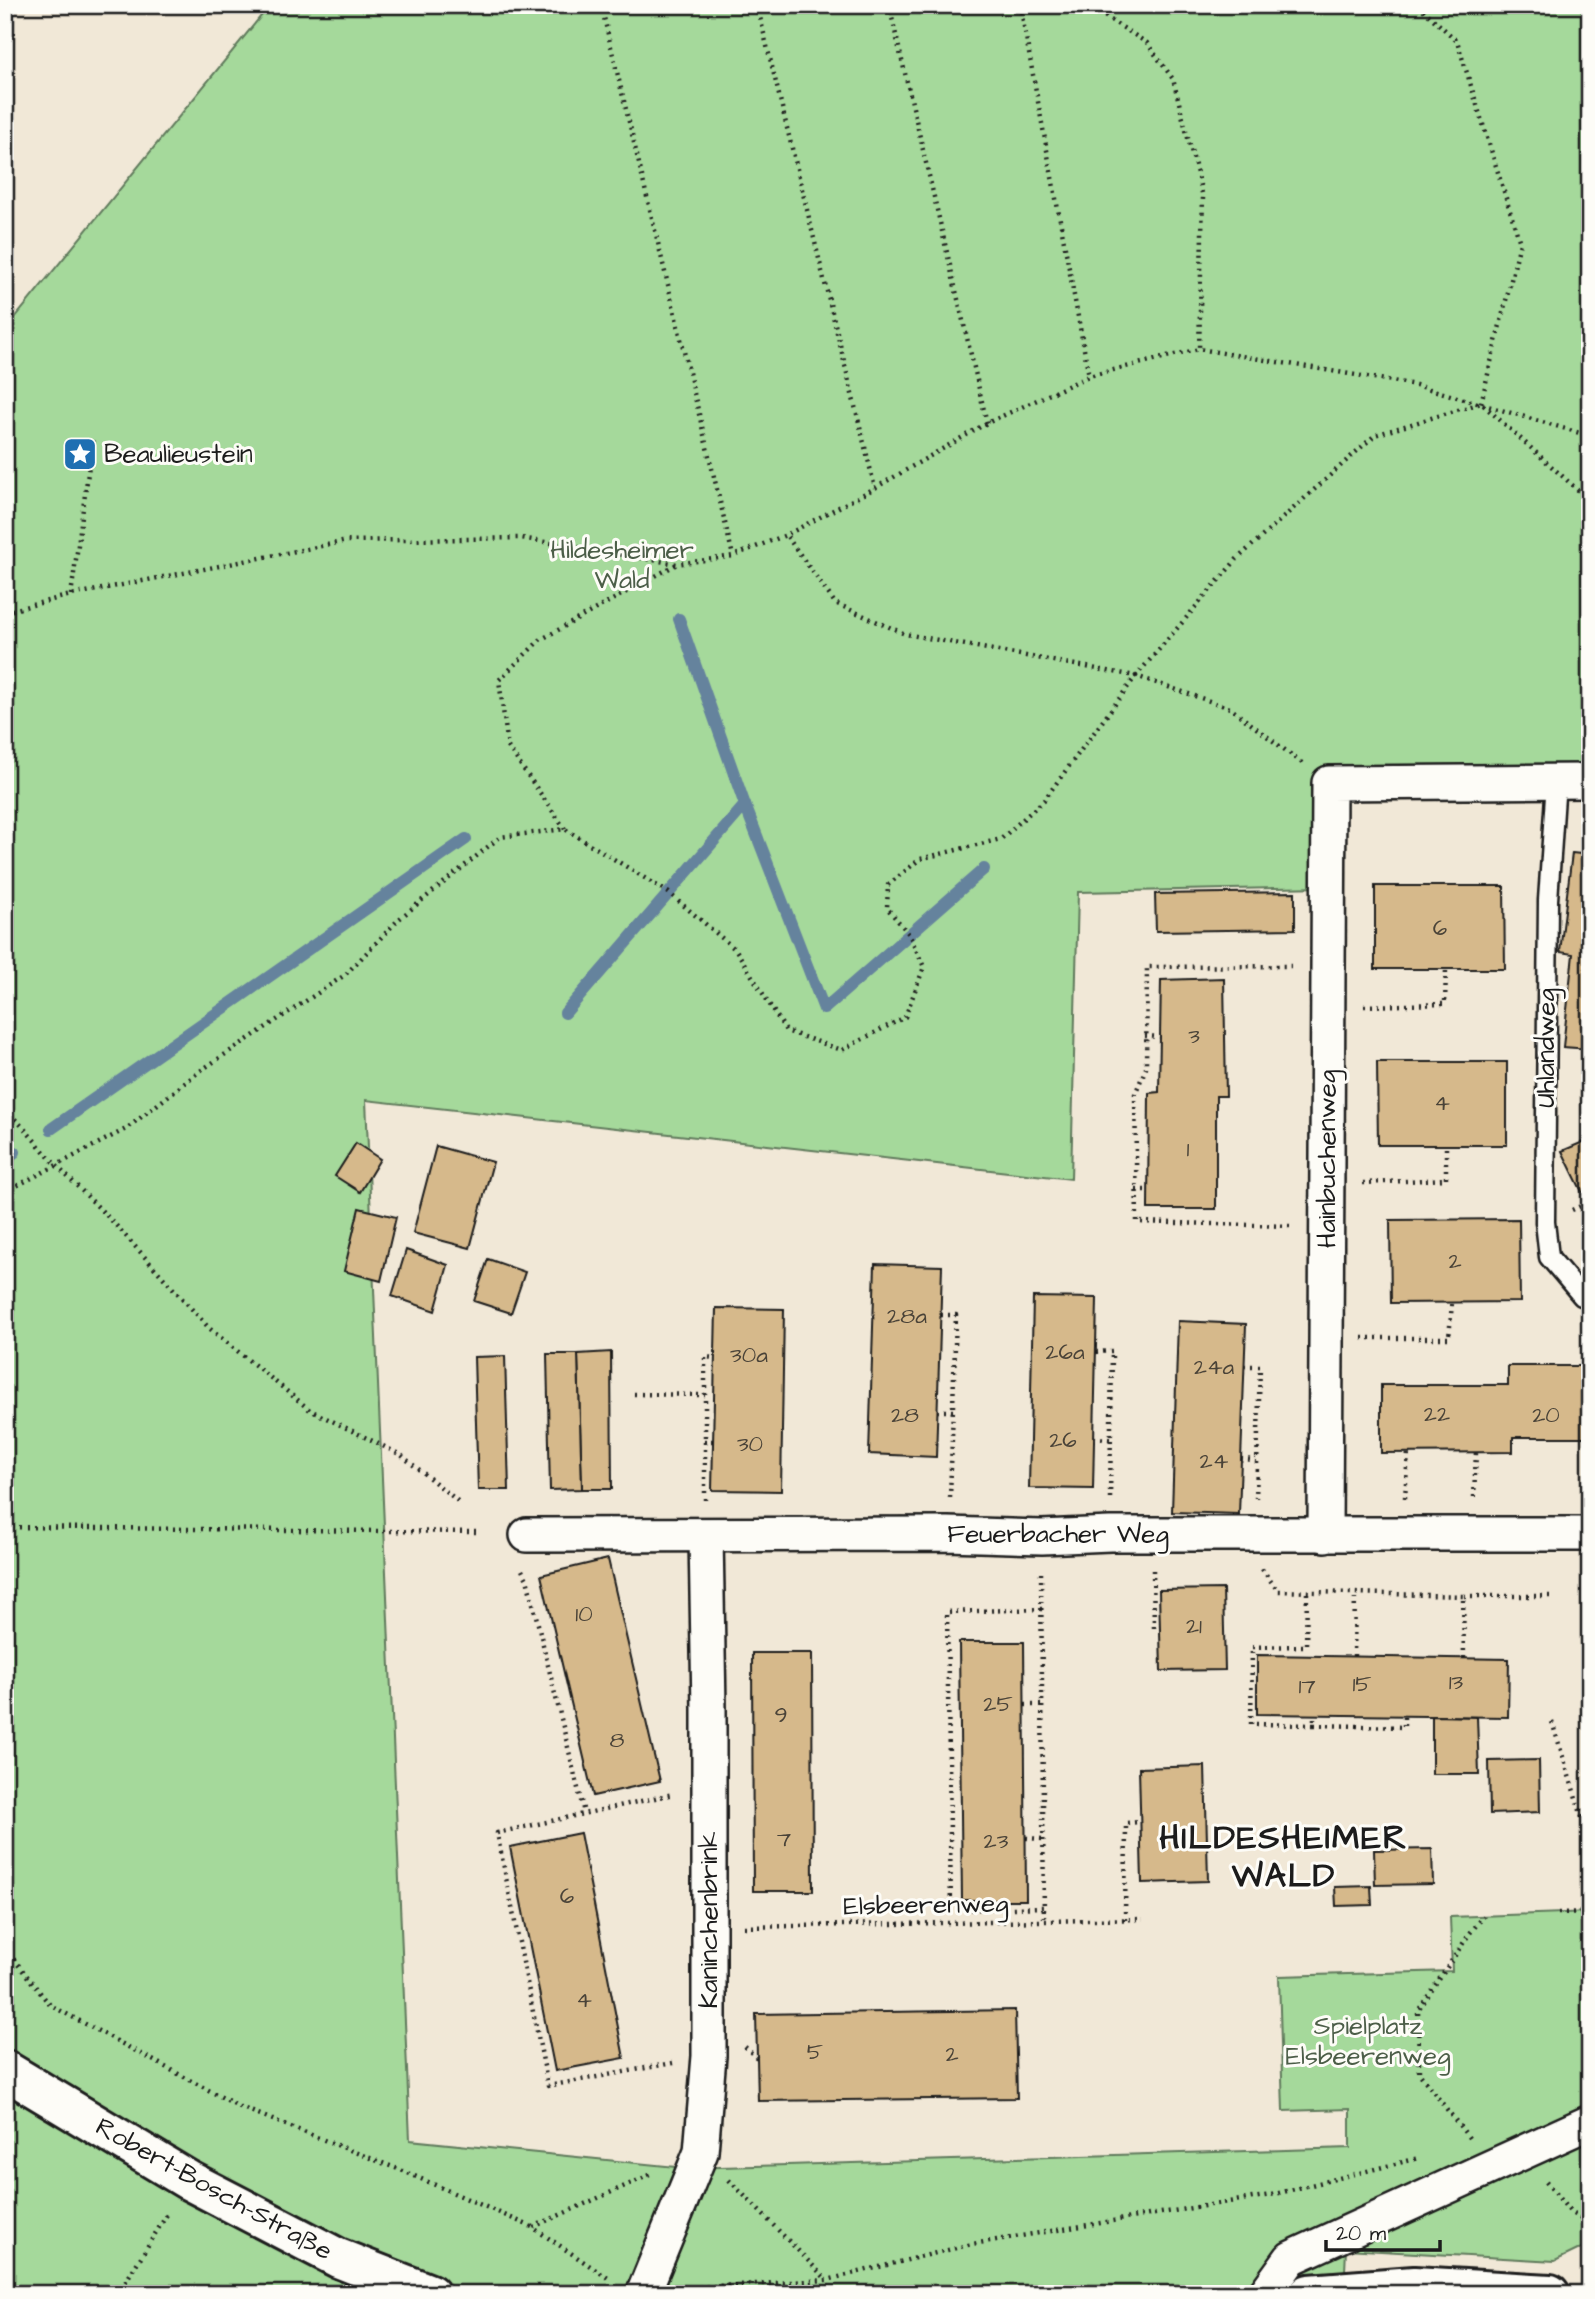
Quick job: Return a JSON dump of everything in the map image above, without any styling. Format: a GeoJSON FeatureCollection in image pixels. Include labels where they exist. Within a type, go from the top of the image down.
{"type":"FeatureCollection","features":[{"type":"Feature","properties":{"kind":"main road","name":"Robert-Bosch-Straße"},"geometry":{"type":"LineString","coordinates":[[5,2070],[188,2180],[338,2258],[430,2294]]}},
{"type":"Feature","properties":{"kind":"main road"},"geometry":{"type":"LineString","coordinates":[[1309,2294],[1414,2286],[1550,2294]]}},
{"type":"Feature","properties":{"kind":"street"},"geometry":{"type":"LineString","coordinates":[[1317,774],[1590,781]]}},
{"type":"Feature","properties":{"kind":"street","name":"Hainbuchenweg"},"geometry":{"type":"LineString","coordinates":[[1317,774],[1328,1007],[1325,1535]]}},
{"type":"Feature","properties":{"kind":"street","name":"Feuerbacher Weg"},"geometry":{"type":"LineString","coordinates":[[527,1535],[948,1534],[1042,1537],[1110,1534],[1590,1534]]}},
{"type":"Feature","properties":{"kind":"street","name":"Kaninchenbrink"},"geometry":{"type":"LineString","coordinates":[[644,2291],[701,2152],[709,2056],[706,1536]]}},
{"type":"Feature","properties":{"kind":"street"},"geometry":{"type":"LineString","coordinates":[[1265,2294],[1291,2258],[1590,2122]]}},
{"type":"Feature","properties":{"kind":"lane","name":"Uhlandweg"},"geometry":{"type":"LineString","coordinates":[[1556,781],[1547,926],[1545,1222],[1549,1257],[1582,1296],[1590,1296]]}},
{"type":"Feature","properties":{"kind":"path"},"geometry":{"type":"LineString","coordinates":[[601,5],[733,556]]}},
{"type":"Feature","properties":{"kind":"path"},"geometry":{"type":"LineString","coordinates":[[757,5],[875,488]]}},
{"type":"Feature","properties":{"kind":"path"},"geometry":{"type":"LineString","coordinates":[[888,5],[987,424]]}},
{"type":"Feature","properties":{"kind":"path"},"geometry":{"type":"LineString","coordinates":[[1020,5],[1089,376]]}},
{"type":"Feature","properties":{"kind":"path"},"geometry":{"type":"LineString","coordinates":[[1087,5],[1147,43],[1173,79],[1203,198],[1199,349]]}},
{"type":"Feature","properties":{"kind":"path"},"geometry":{"type":"LineString","coordinates":[[1418,5],[1457,41],[1520,243],[1481,403]]}},
{"type":"Feature","properties":{"kind":"path"},"geometry":{"type":"LineString","coordinates":[[5,612],[71,595],[347,541],[521,538],[677,564],[733,556],[786,535],[987,424],[1089,376],[1199,349],[1416,385],[1590,436]]}},
{"type":"Feature","properties":{"kind":"path"},"geometry":{"type":"LineString","coordinates":[[677,564],[540,640],[499,680],[508,747],[565,829],[669,893],[736,950],[786,1031],[842,1050],[905,1017],[924,967],[909,934],[887,908],[888,885],[920,859],[1001,839],[1044,800],[1136,676],[1237,559],[1375,435],[1481,403]]}},
{"type":"Feature","properties":{"kind":"path"},"geometry":{"type":"LineString","coordinates":[[1481,403],[1590,501]]}},
{"type":"Feature","properties":{"kind":"path"},"geometry":{"type":"LineString","coordinates":[[71,595],[93,437]]}},
{"type":"Feature","properties":{"kind":"path"},"geometry":{"type":"LineString","coordinates":[[786,535],[835,603],[905,634],[1136,676],[1230,708],[1317,774]]}},
{"type":"Feature","properties":{"kind":"path"},"geometry":{"type":"LineString","coordinates":[[5,1192],[126,1129],[200,1071],[345,975],[399,919],[500,837],[565,829]]}},
{"type":"Feature","properties":{"kind":"path"},"geometry":{"type":"LineString","coordinates":[[1326,1227],[1137,1222],[1135,1094],[1146,1068],[1147,967],[1327,966]]}},
{"type":"Feature","properties":{"kind":"path"},"geometry":{"type":"LineString","coordinates":[[1328,1007],[1445,1004],[1446,969]]}},
{"type":"Feature","properties":{"kind":"path"},"geometry":{"type":"LineString","coordinates":[[1145,1036],[1161,1037]]}},
{"type":"Feature","properties":{"kind":"path"},"geometry":{"type":"LineString","coordinates":[[5,1109],[209,1328],[310,1409],[401,1455],[459,1502]]}},
{"type":"Feature","properties":{"kind":"path"},"geometry":{"type":"LineString","coordinates":[[1327,1184],[1446,1179],[1447,1145]]}},
{"type":"Feature","properties":{"kind":"path"},"geometry":{"type":"LineString","coordinates":[[1136,1190],[1147,1190]]}},
{"type":"Feature","properties":{"kind":"path"},"geometry":{"type":"LineString","coordinates":[[1327,1338],[1449,1338],[1452,1303]]}},
{"type":"Feature","properties":{"kind":"path"},"geometry":{"type":"LineString","coordinates":[[941,1315],[956,1315],[948,1534]]}},
{"type":"Feature","properties":{"kind":"path"},"geometry":{"type":"LineString","coordinates":[[1096,1352],[1112,1351],[1110,1534]]}},
{"type":"Feature","properties":{"kind":"path"},"geometry":{"type":"LineString","coordinates":[[706,1536],[705,1357],[715,1358]]}},
{"type":"Feature","properties":{"kind":"path"},"geometry":{"type":"LineString","coordinates":[[1244,1366],[1259,1366],[1256,1461],[1247,1534],[1278,1591],[1550,1596]]}},
{"type":"Feature","properties":{"kind":"path"},"geometry":{"type":"LineString","coordinates":[[634,1394],[705,1395]]}},
{"type":"Feature","properties":{"kind":"path"},"geometry":{"type":"LineString","coordinates":[[937,1411],[954,1411]]}},
{"type":"Feature","properties":{"kind":"path"},"geometry":{"type":"LineString","coordinates":[[1094,1438],[1110,1439]]}},
{"type":"Feature","properties":{"kind":"path"},"geometry":{"type":"LineString","coordinates":[[704,1441],[713,1441]]}},
{"type":"Feature","properties":{"kind":"path"},"geometry":{"type":"LineString","coordinates":[[1403,1534],[1408,1452]]}},
{"type":"Feature","properties":{"kind":"path"},"geometry":{"type":"LineString","coordinates":[[1473,1533],[1476,1452]]}},
{"type":"Feature","properties":{"kind":"path"},"geometry":{"type":"LineString","coordinates":[[1241,1459],[1256,1461]]}},
{"type":"Feature","properties":{"kind":"path"},"geometry":{"type":"LineString","coordinates":[[5,1527],[477,1532]]}},
{"type":"Feature","properties":{"kind":"path"},"geometry":{"type":"LineString","coordinates":[[1152,1534],[1153,1628],[1160,1628]]}},
{"type":"Feature","properties":{"kind":"path"},"geometry":{"type":"LineString","coordinates":[[527,1535],[521,1565],[523,1576],[526,1576],[584,1814]]}},
{"type":"Feature","properties":{"kind":"path"},"geometry":{"type":"LineString","coordinates":[[1041,1568],[1044,1922]]}},
{"type":"Feature","properties":{"kind":"path"},"geometry":{"type":"LineString","coordinates":[[1307,1593],[1306,1646],[1252,1647],[1251,1724],[1404,1727],[1404,1716]]}},
{"type":"Feature","properties":{"kind":"path"},"geometry":{"type":"LineString","coordinates":[[1354,1656],[1355,1593]]}},
{"type":"Feature","properties":{"kind":"path"},"geometry":{"type":"LineString","coordinates":[[1463,1595],[1464,1658]]}},
{"type":"Feature","properties":{"kind":"path"},"geometry":{"type":"LineString","coordinates":[[1042,1609],[947,1612],[951,1910],[1044,1907]]}},
{"type":"Feature","properties":{"kind":"path"},"geometry":{"type":"LineString","coordinates":[[1025,1705],[1043,1705]]}},
{"type":"Feature","properties":{"kind":"path"},"geometry":{"type":"LineString","coordinates":[[1314,1714],[1314,1726]]}},
{"type":"Feature","properties":{"kind":"path"},"geometry":{"type":"LineString","coordinates":[[1552,1722],[1590,1842]]}},
{"type":"Feature","properties":{"kind":"path"},"geometry":{"type":"LineString","coordinates":[[708,1786],[498,1833],[548,2086],[709,2056]]}},
{"type":"Feature","properties":{"kind":"path"},"geometry":{"type":"LineString","coordinates":[[1125,1920],[1126,1823],[1141,1822]]}},
{"type":"Feature","properties":{"kind":"path"},"geometry":{"type":"LineString","coordinates":[[1026,1838],[1044,1839]]}},
{"type":"Feature","properties":{"kind":"path"},"geometry":{"type":"LineString","coordinates":[[1558,1913],[1590,1912]]}},
{"type":"Feature","properties":{"kind":"path"},"geometry":{"type":"LineString","coordinates":[[1484,1916],[1469,1933],[1418,2011],[1419,2073],[1478,2150],[1496,2147],[1527,2158],[1571,2213],[1590,2223]]}},
{"type":"Feature","properties":{"kind":"path","name":"Elsbeerenweg"},"geometry":{"type":"LineString","coordinates":[[709,1928],[1143,1919]]}},
{"type":"Feature","properties":{"kind":"path"},"geometry":{"type":"LineString","coordinates":[[5,1948],[50,2005],[240,2107],[404,2171],[532,2227],[618,2285],[644,2291],[827,2280],[972,2244],[1271,2195],[1425,2156]]}},
{"type":"Feature","properties":{"kind":"path"},"geometry":{"type":"LineString","coordinates":[[532,2227],[701,2152],[827,2280]]}},
{"type":"Feature","properties":{"kind":"path"},"geometry":{"type":"LineString","coordinates":[[118,2294],[188,2180]]}},
{"type":"Feature","properties":{"kind":"green space","name":"Hildesheimer Wald"},"geometry":{"type":"Polygon","coordinates":[[[270,5],[1590,5],[1590,775],[1326,781],[1325,887],[1078,892],[1071,1179],[366,1100],[410,2140],[686,2168],[1350,2148],[1350,2109],[1283,2111],[1279,1976],[1452,1971],[1450,1917],[1590,1912],[1590,2244],[1555,2261],[1346,2249],[1344,2294],[5,2294],[5,330],[270,5]]]}},
{"type":"Feature","properties":{"kind":"building"},"geometry":{"type":"Polygon","coordinates":[[[1572,853],[1590,855],[1590,1049],[1563,1047],[1573,954],[1560,952],[1572,853]]]}},
{"type":"Feature","properties":{"kind":"building"},"geometry":{"type":"Polygon","coordinates":[[[1375,886],[1504,886],[1505,969],[1375,969],[1375,886]]]}},
{"type":"Feature","properties":{"kind":"building"},"geometry":{"type":"Polygon","coordinates":[[[1295,892],[1295,929],[1156,931],[1155,894],[1295,892]]]}},
{"type":"Feature","properties":{"kind":"building"},"geometry":{"type":"Polygon","coordinates":[[[1224,978],[1226,1096],[1216,1096],[1216,1209],[1148,1209],[1149,1093],[1159,1092],[1161,980],[1224,978]]]}},
{"type":"Feature","properties":{"kind":"building"},"geometry":{"type":"Polygon","coordinates":[[[1377,1062],[1507,1062],[1507,1145],[1378,1145],[1377,1062]]]}},
{"type":"Feature","properties":{"kind":"building"},"geometry":{"type":"Polygon","coordinates":[[[1590,1139],[1590,1208],[1562,1151],[1590,1139]]]}},
{"type":"Feature","properties":{"kind":"building"},"geometry":{"type":"Polygon","coordinates":[[[356,1143],[380,1159],[360,1192],[335,1176],[356,1143]]]}},
{"type":"Feature","properties":{"kind":"building"},"geometry":{"type":"Polygon","coordinates":[[[436,1146],[493,1162],[470,1248],[413,1233],[436,1146]]]}},
{"type":"Feature","properties":{"kind":"building"},"geometry":{"type":"Polygon","coordinates":[[[359,1208],[396,1217],[381,1281],[344,1271],[359,1208]]]}},
{"type":"Feature","properties":{"kind":"building"},"geometry":{"type":"Polygon","coordinates":[[[1519,1219],[1520,1302],[1391,1303],[1390,1220],[1519,1219]]]}},
{"type":"Feature","properties":{"kind":"building"},"geometry":{"type":"Polygon","coordinates":[[[406,1250],[448,1265],[435,1311],[392,1296],[406,1250]]]}},
{"type":"Feature","properties":{"kind":"building"},"geometry":{"type":"Polygon","coordinates":[[[488,1259],[525,1272],[511,1313],[474,1301],[488,1259]]]}},
{"type":"Feature","properties":{"kind":"building"},"geometry":{"type":"Polygon","coordinates":[[[875,1264],[942,1266],[936,1457],[869,1454],[875,1264]]]}},
{"type":"Feature","properties":{"kind":"building"},"geometry":{"type":"Polygon","coordinates":[[[1033,1297],[1097,1298],[1093,1489],[1029,1488],[1033,1297]]]}},
{"type":"Feature","properties":{"kind":"building"},"geometry":{"type":"Polygon","coordinates":[[[716,1308],[784,1309],[781,1491],[712,1490],[716,1308]]]}},
{"type":"Feature","properties":{"kind":"building"},"geometry":{"type":"Polygon","coordinates":[[[1178,1321],[1246,1324],[1239,1514],[1172,1512],[1178,1321]]]}},
{"type":"Feature","properties":{"kind":"building"},"geometry":{"type":"Polygon","coordinates":[[[611,1352],[612,1489],[582,1489],[578,1354],[611,1352]]]}},
{"type":"Feature","properties":{"kind":"building"},"geometry":{"type":"Polygon","coordinates":[[[547,1354],[578,1354],[582,1489],[550,1490],[547,1354]]]}},
{"type":"Feature","properties":{"kind":"building"},"geometry":{"type":"Polygon","coordinates":[[[505,1356],[509,1490],[478,1490],[474,1357],[505,1356]]]}},
{"type":"Feature","properties":{"kind":"building"},"geometry":{"type":"Polygon","coordinates":[[[1508,1366],[1590,1366],[1590,1437],[1513,1437],[1513,1452],[1381,1453],[1381,1385],[1508,1385],[1508,1366]]]}},
{"type":"Feature","properties":{"kind":"building"},"geometry":{"type":"Polygon","coordinates":[[[608,1559],[660,1781],[593,1796],[541,1575],[608,1559]]]}},
{"type":"Feature","properties":{"kind":"building"},"geometry":{"type":"Polygon","coordinates":[[[1223,1589],[1225,1670],[1161,1671],[1159,1590],[1223,1589]]]}},
{"type":"Feature","properties":{"kind":"building"},"geometry":{"type":"Polygon","coordinates":[[[959,1642],[1024,1642],[1026,1900],[962,1900],[959,1642]]]}},
{"type":"Feature","properties":{"kind":"building"},"geometry":{"type":"Polygon","coordinates":[[[752,1653],[812,1653],[813,1891],[753,1891],[752,1653]]]}},
{"type":"Feature","properties":{"kind":"building"},"geometry":{"type":"Polygon","coordinates":[[[1257,1655],[1509,1659],[1508,1717],[1257,1714],[1257,1655]]]}},
{"type":"Feature","properties":{"kind":"building"},"geometry":{"type":"Polygon","coordinates":[[[1432,1716],[1477,1717],[1479,1774],[1432,1774],[1432,1716]]]}},
{"type":"Feature","properties":{"kind":"building"},"geometry":{"type":"Polygon","coordinates":[[[1539,1760],[1540,1812],[1490,1814],[1489,1761],[1539,1760]]]}},
{"type":"Feature","properties":{"kind":"building"},"geometry":{"type":"Polygon","coordinates":[[[1205,1766],[1208,1881],[1142,1883],[1139,1768],[1205,1766]]]}},
{"type":"Feature","properties":{"kind":"building"},"geometry":{"type":"Polygon","coordinates":[[[580,1833],[624,2058],[555,2071],[510,1847],[580,1833]]]}},
{"type":"Feature","properties":{"kind":"building"},"geometry":{"type":"Polygon","coordinates":[[[1432,1849],[1433,1884],[1375,1885],[1374,1850],[1432,1849]]]}},
{"type":"Feature","properties":{"kind":"building"},"geometry":{"type":"Polygon","coordinates":[[[1371,1886],[1372,1905],[1336,1906],[1335,1887],[1371,1886]]]}},
{"type":"Feature","properties":{"kind":"building"},"geometry":{"type":"Polygon","coordinates":[[[1015,2010],[1017,2098],[758,2101],[756,2014],[1015,2010]]]}},
{"type":"Feature","properties":{"kind":"waterway"},"geometry":{"type":"LineString","coordinates":[[565,1013],[745,805],[679,619]]}},
{"type":"Feature","properties":{"kind":"waterway"},"geometry":{"type":"LineString","coordinates":[[745,805],[824,1009],[984,869]]}},
{"type":"Feature","properties":{"kind":"waterway"},"geometry":{"type":"LineString","coordinates":[[51,1129],[466,839]]}},
{"type":"Feature","properties":{"kind":"waterway"},"geometry":{"type":"LineString","coordinates":[[5,1159],[15,1152]]}},
{"type":"Feature","properties":{"kind":"place","name":"Beaulieustein"},"geometry":{"type":"Point","coordinates":[80,454]}},
{"type":"Feature","properties":{"kind":"district","name":"HILDESHEIMER WALD"},"geometry":{"type":"Point","coordinates":[1284,1857]}},
{"type":"Feature","properties":{"kind":"park label","name":"Spielplatz Elsbeerenweg"},"geometry":{"type":"Point","coordinates":[1368,2041]}}]}
